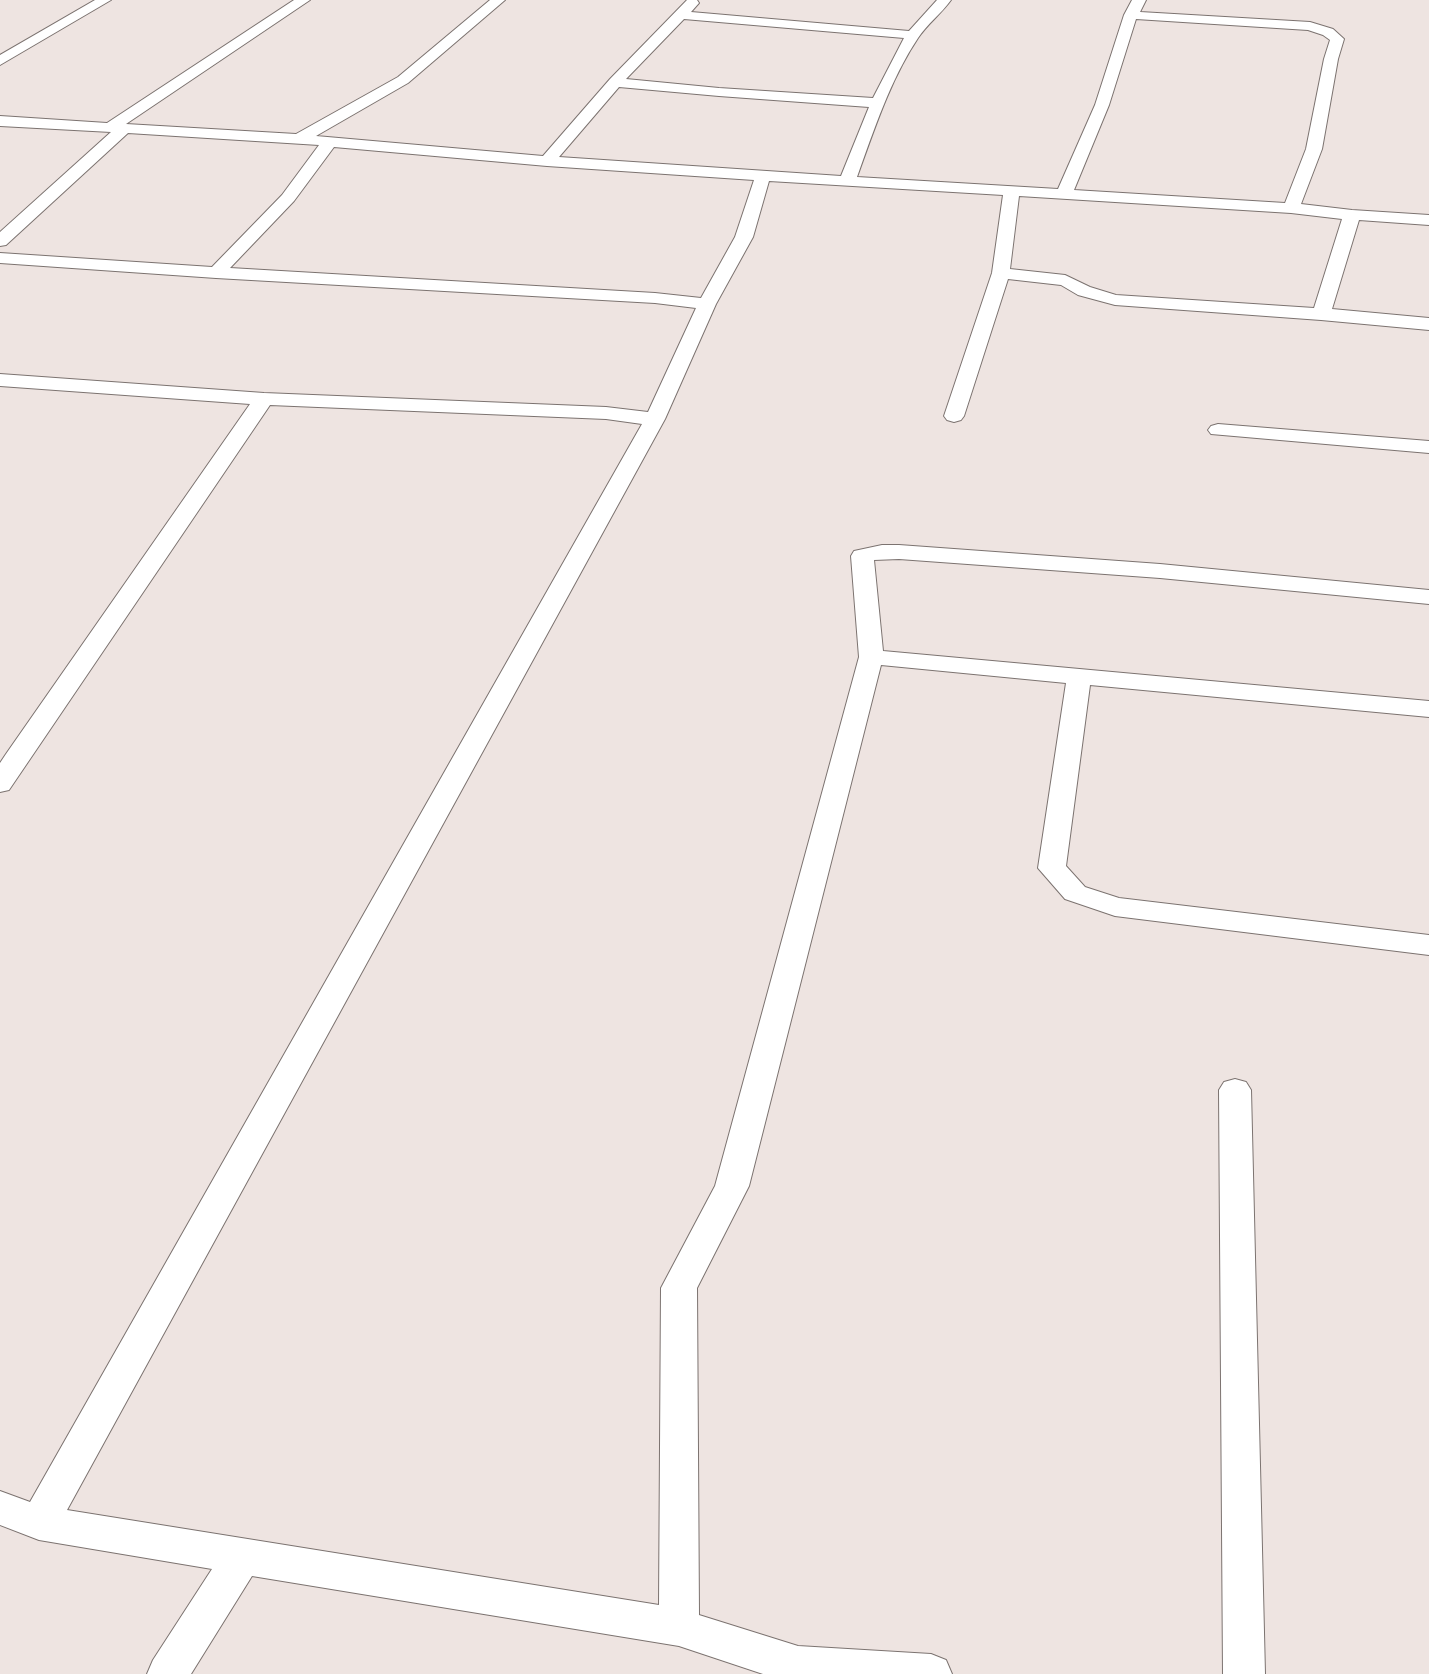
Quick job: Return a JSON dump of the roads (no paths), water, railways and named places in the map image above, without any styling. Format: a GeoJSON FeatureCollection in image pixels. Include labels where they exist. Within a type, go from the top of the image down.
{"type":"FeatureCollection","features":[{"type":"Feature","properties":{"kind":"street"},"geometry":{"type":"LineString","coordinates":[[0,61],[104,0]]}},
{"type":"Feature","properties":{"kind":"street"},"geometry":{"type":"LineString","coordinates":[[0,241],[118,127],[303,0]]}},
{"type":"Feature","properties":{"kind":"street"},"geometry":{"type":"LineString","coordinates":[[299,139],[403,80],[498,0]]}},
{"type":"Feature","properties":{"kind":"street"},"geometry":{"type":"LineString","coordinates":[[547,161],[615,82],[695,0]]}},
{"type":"Feature","properties":{"kind":"street"},"geometry":{"type":"LineString","coordinates":[[847,181],[890,75],[912,35],[936,12],[944,0]]}},
{"type":"Feature","properties":{"kind":"street"},"geometry":{"type":"LineString","coordinates":[[1064,194],[1102,105],[1131,16],[1139,0]]}},
{"type":"Feature","properties":{"kind":"street"},"geometry":{"type":"LineString","coordinates":[[680,16],[912,35]]}},
{"type":"Feature","properties":{"kind":"street"},"geometry":{"type":"LineString","coordinates":[[1131,16],[1310,26],[1328,32],[1337,39],[1329,67],[1314,149],[1291,208]]}},
{"type":"Feature","properties":{"kind":"street"},"geometry":{"type":"LineString","coordinates":[[615,82],[719,92],[878,102]]}},
{"type":"Feature","properties":{"kind":"street"},"geometry":{"type":"LineString","coordinates":[[0,121],[330,141],[547,161],[1291,208],[1352,215],[1429,220]]}},
{"type":"Feature","properties":{"kind":"street"},"geometry":{"type":"LineString","coordinates":[[216,273],[288,198],[330,141]]}},
{"type":"Feature","properties":{"kind":"street"},"geometry":{"type":"LineString","coordinates":[[39,1523],[655,419],[707,304],[744,237],[763,176]]}},
{"type":"Feature","properties":{"kind":"street"},"geometry":{"type":"LineString","coordinates":[[954,416],[1001,273],[1012,190]]}},
{"type":"Feature","properties":{"kind":"street"},"geometry":{"type":"LineString","coordinates":[[1321,314],[1352,215]]}},
{"type":"Feature","properties":{"kind":"street"},"geometry":{"type":"LineString","coordinates":[[0,258],[216,273],[655,298],[707,304]]}},
{"type":"Feature","properties":{"kind":"street"},"geometry":{"type":"LineString","coordinates":[[1001,273],[1065,280],[1084,291],[1115,300],[1321,314],[1429,324]]}},
{"type":"Feature","properties":{"kind":"street"},"geometry":{"type":"LineString","coordinates":[[0,380],[264,399],[606,413],[655,419]]}},
{"type":"Feature","properties":{"kind":"street"},"geometry":{"type":"LineString","coordinates":[[0,784],[24,746],[264,399]]}},
{"type":"Feature","properties":{"kind":"street"},"geometry":{"type":"LineString","coordinates":[[1218,430],[1429,447]]}},
{"type":"Feature","properties":{"kind":"street"},"geometry":{"type":"LineString","coordinates":[[679,1627],[679,1288],[732,1186],[871,657],[862,556],[882,552],[1160,571],[1429,598]]}},
{"type":"Feature","properties":{"kind":"street"},"geometry":{"type":"LineString","coordinates":[[871,657],[1429,709]]}},
{"type":"Feature","properties":{"kind":"street"},"geometry":{"type":"LineString","coordinates":[[1079,676],[1052,868],[1075,893],[1115,907],[1429,945]]}},
{"type":"Feature","properties":{"kind":"street"},"geometry":{"type":"LineString","coordinates":[[1235,1090],[1244,1674]]}},
{"type":"Feature","properties":{"kind":"street"},"geometry":{"type":"LineString","coordinates":[[0,1508],[39,1523],[679,1627],[797,1670],[931,1674]]}},
{"type":"Feature","properties":{"kind":"street"},"geometry":{"type":"LineString","coordinates":[[168,1674],[242,1557]]}}]}
